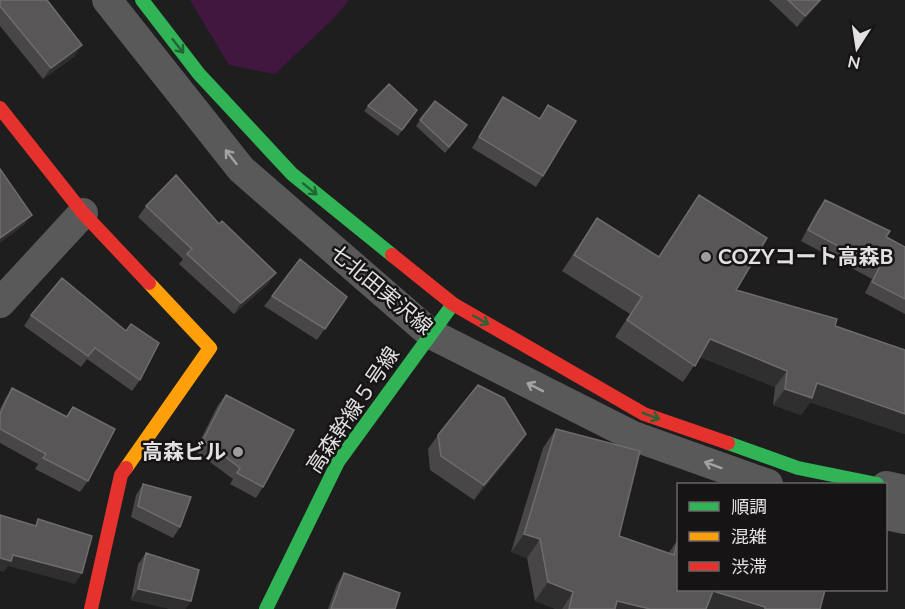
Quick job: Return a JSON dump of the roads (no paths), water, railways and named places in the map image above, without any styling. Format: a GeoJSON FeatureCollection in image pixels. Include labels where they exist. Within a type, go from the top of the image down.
{"type":"FeatureCollection","features":[{"type":"Feature","properties":{"kind":"street","name":"七北田実沢線"},"geometry":{"type":"LineString","coordinates":[[107,0],[241,169],[431,334],[633,436],[765,483]]}},
{"type":"Feature","properties":{"kind":"street"},"geometry":{"type":"LineString","coordinates":[[142,0],[199,74],[292,174],[453,304],[644,414],[798,468],[872,483]]}},
{"type":"Feature","properties":{"kind":"street"},"geometry":{"type":"LineString","coordinates":[[0,108],[82,213],[210,348],[121,475],[91,609]]}},
{"type":"Feature","properties":{"kind":"street"},"geometry":{"type":"LineString","coordinates":[[0,303],[82,213]]}},
{"type":"Feature","properties":{"kind":"street","name":"高森幹線５号線"},"geometry":{"type":"LineString","coordinates":[[266,609],[338,462],[453,304]]}},
{"type":"Feature","properties":{"kind":"street"},"geometry":{"type":"LineString","coordinates":[[887,486],[905,490]]}},
{"type":"Feature","properties":{"kind":"street"},"geometry":{"type":"LineString","coordinates":[[887,515],[905,519]]}},
{"type":"Feature","properties":{"kind":"place","name":"COZYコート高森B"},"geometry":{"type":"Point","coordinates":[706,257]}},
{"type":"Feature","properties":{"kind":"place","name":"高森ビル"},"geometry":{"type":"Point","coordinates":[238,452]}}]}
